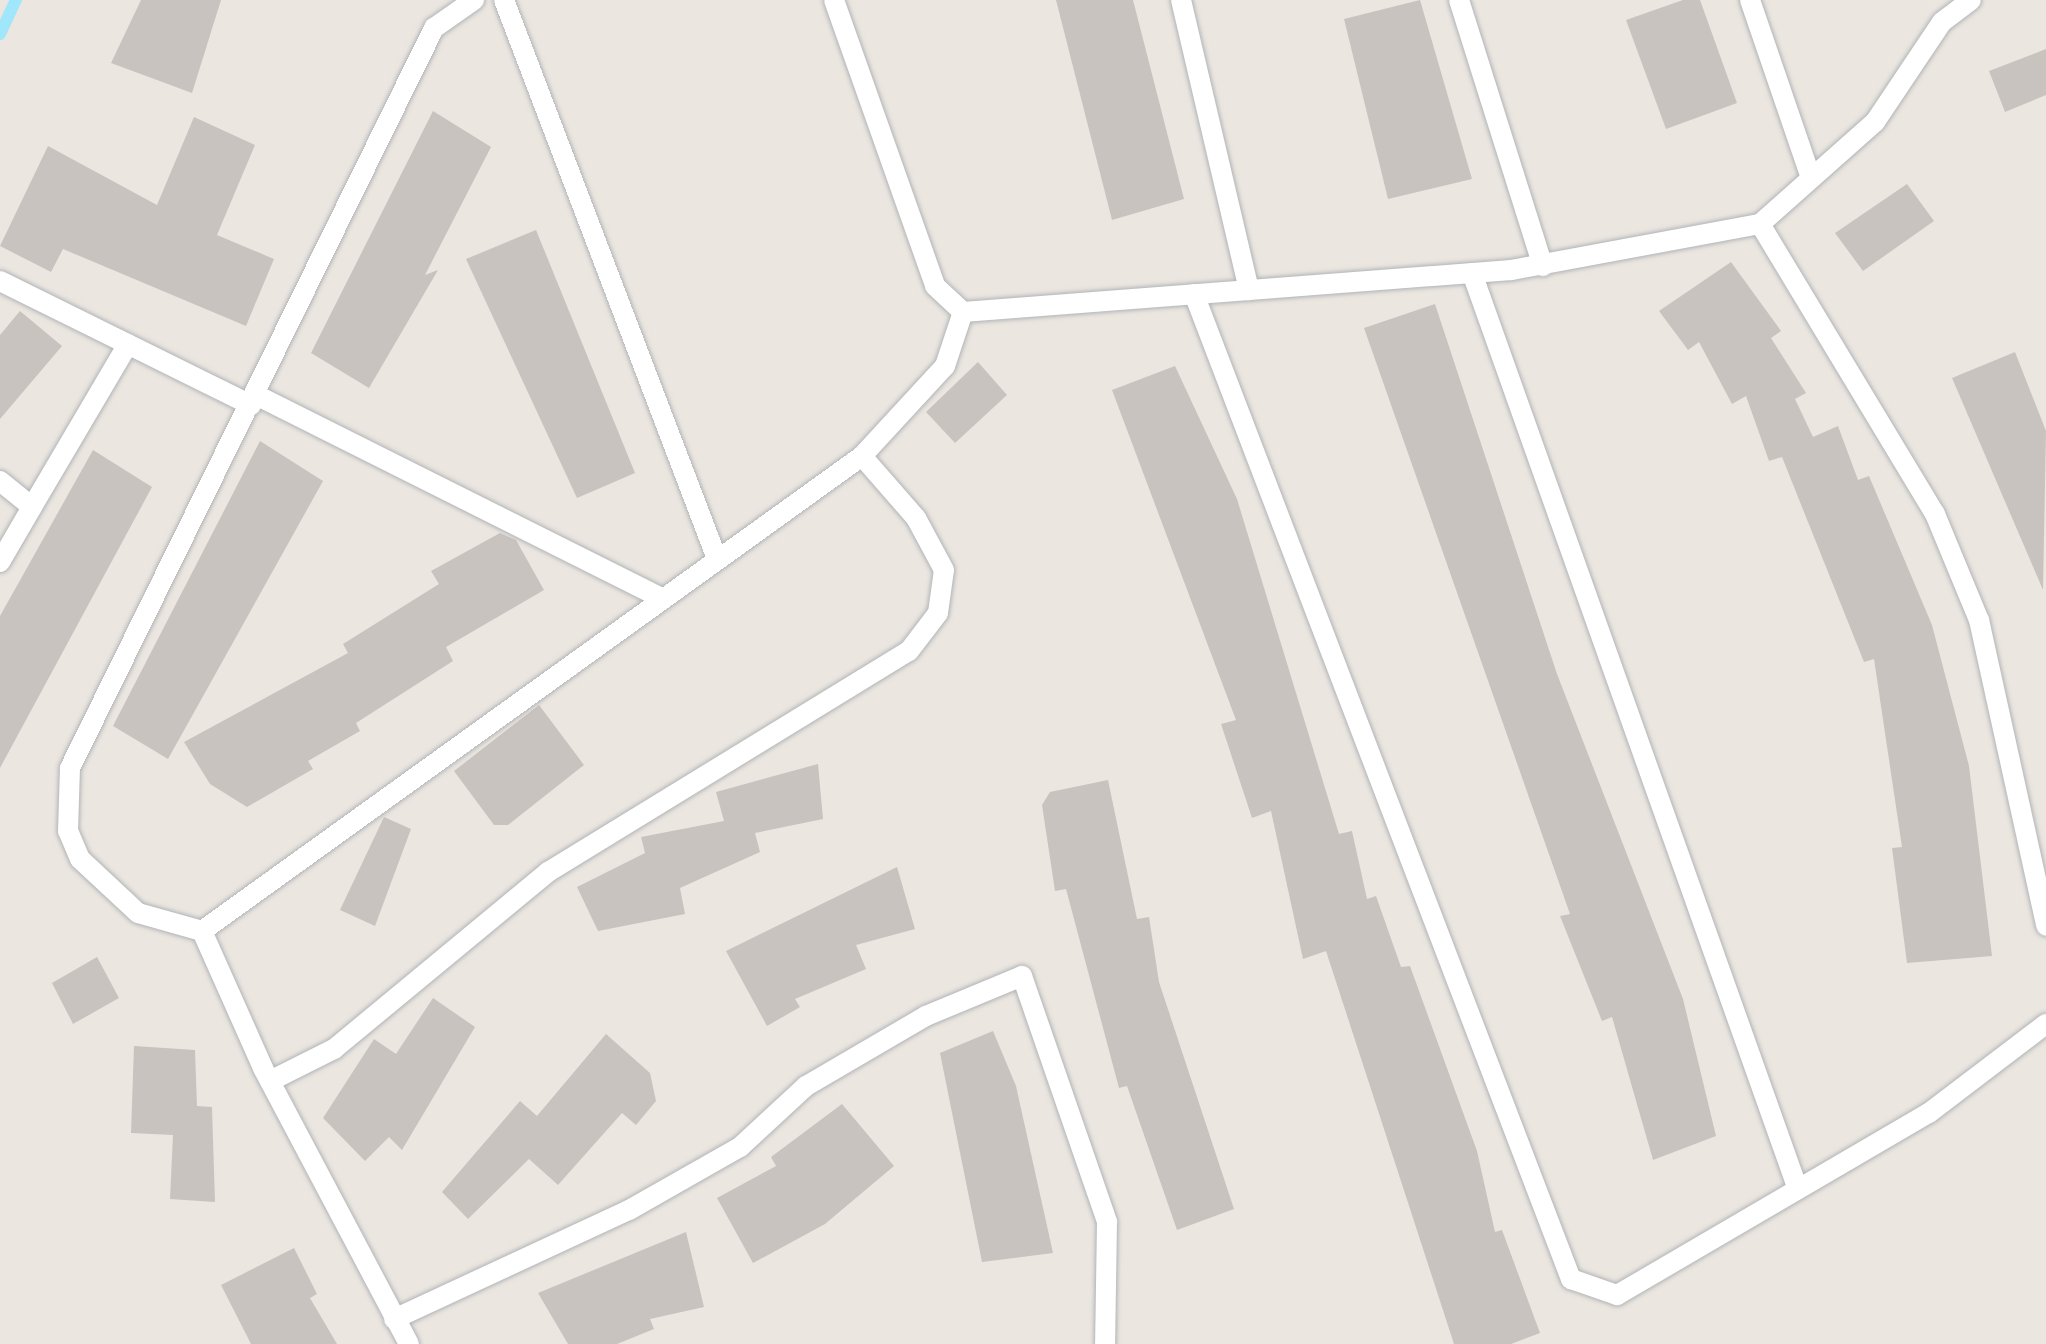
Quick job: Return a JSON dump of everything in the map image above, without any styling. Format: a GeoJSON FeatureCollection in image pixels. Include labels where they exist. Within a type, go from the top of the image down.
{"type":"FeatureCollection","features":[{"type":"Feature","properties":{"kind":"lane"},"geometry":{"type":"LineString","coordinates":[[408,1344],[270,1081],[202,931],[138,913],[108,892],[80,859],[66,801],[81,737],[253,400],[434,28],[474,0]]}},
{"type":"Feature","properties":{"kind":"lane"},"geometry":{"type":"LineString","coordinates":[[504,0],[718,559]]}},
{"type":"Feature","properties":{"kind":"lane"},"geometry":{"type":"LineString","coordinates":[[834,0],[935,286],[963,312],[1543,266],[1760,224],[1875,122],[1942,22],[1971,0]]}},
{"type":"Feature","properties":{"kind":"lane"},"geometry":{"type":"LineString","coordinates":[[1181,0],[1250,290]]}},
{"type":"Feature","properties":{"kind":"lane"},"geometry":{"type":"LineString","coordinates":[[1459,0],[1543,266]]}},
{"type":"Feature","properties":{"kind":"lane"},"geometry":{"type":"LineString","coordinates":[[1750,0],[1811,178]]}},
{"type":"Feature","properties":{"kind":"lane"},"geometry":{"type":"LineString","coordinates":[[1760,224],[1935,514],[1979,620],[2046,926]]}},
{"type":"Feature","properties":{"kind":"lane"},"geometry":{"type":"LineString","coordinates":[[1472,273],[1796,1184]]}},
{"type":"Feature","properties":{"kind":"lane"},"geometry":{"type":"LineString","coordinates":[[0,281],[662,598]]}},
{"type":"Feature","properties":{"kind":"lane"},"geometry":{"type":"LineString","coordinates":[[1194,294],[1570,1280],[1617,1296],[1796,1184],[1930,1114],[2046,1024]]}},
{"type":"Feature","properties":{"kind":"lane"},"geometry":{"type":"LineString","coordinates":[[202,931],[862,456],[945,366],[963,312]]}},
{"type":"Feature","properties":{"kind":"lane"},"geometry":{"type":"LineString","coordinates":[[0,562],[128,344]]}},
{"type":"Feature","properties":{"kind":"lane"},"geometry":{"type":"LineString","coordinates":[[270,1081],[334,1049],[548,872],[909,651],[938,614],[944,570],[916,518],[862,456]]}},
{"type":"Feature","properties":{"kind":"lane"},"geometry":{"type":"LineString","coordinates":[[0,481],[32,506]]}},
{"type":"Feature","properties":{"kind":"lane"},"geometry":{"type":"LineString","coordinates":[[394,1320],[630,1210],[740,1148],[806,1086],[926,1016],[1022,976],[1107,1222],[1113,1282],[1104,1344]]}},
{"type":"Feature","properties":{"kind":"building"},"geometry":{"type":"Polygon","coordinates":[[[141,0],[221,0],[192,93],[111,63],[141,0]]]}},
{"type":"Feature","properties":{"kind":"building"},"geometry":{"type":"Polygon","coordinates":[[[1056,0],[1133,0],[1184,199],[1112,220],[1056,0]]]}},
{"type":"Feature","properties":{"kind":"building"},"geometry":{"type":"Polygon","coordinates":[[[1420,0],[1472,179],[1388,199],[1344,19],[1420,0]]]}},
{"type":"Feature","properties":{"kind":"building"},"geometry":{"type":"Polygon","coordinates":[[[1683,0],[1700,0],[1737,103],[1666,129],[1626,20],[1683,0]]]}},
{"type":"Feature","properties":{"kind":"building"},"geometry":{"type":"Polygon","coordinates":[[[2046,49],[2046,95],[2005,112],[1989,71],[2046,49]]]}},
{"type":"Feature","properties":{"kind":"building"},"geometry":{"type":"Polygon","coordinates":[[[433,111],[491,147],[425,275],[438,270],[369,388],[311,353],[433,111]]]}},
{"type":"Feature","properties":{"kind":"building"},"geometry":{"type":"Polygon","coordinates":[[[194,117],[255,145],[217,235],[274,259],[246,326],[63,249],[51,272],[0,246],[48,146],[157,205],[194,117]]]}},
{"type":"Feature","properties":{"kind":"building"},"geometry":{"type":"Polygon","coordinates":[[[1907,184],[1934,221],[1863,271],[1835,233],[1907,184]]]}},
{"type":"Feature","properties":{"kind":"building"},"geometry":{"type":"Polygon","coordinates":[[[536,230],[635,473],[577,498],[466,259],[536,230]]]}},
{"type":"Feature","properties":{"kind":"building"},"geometry":{"type":"Polygon","coordinates":[[[1731,262],[1781,331],[1771,338],[1806,393],[1795,399],[1813,437],[1838,426],[1858,480],[1869,476],[1932,625],[1969,766],[1992,956],[1907,963],[1892,848],[1902,847],[1874,659],[1864,662],[1782,457],[1769,461],[1746,396],[1732,404],[1699,342],[1688,350],[1659,311],[1731,262]]]}},
{"type":"Feature","properties":{"kind":"building"},"geometry":{"type":"Polygon","coordinates":[[[1435,304],[1557,674],[1683,999],[1716,1136],[1653,1160],[1612,1017],[1602,1021],[1560,916],[1570,914],[1364,328],[1435,304]]]}},
{"type":"Feature","properties":{"kind":"building"},"geometry":{"type":"Polygon","coordinates":[[[20,311],[62,346],[0,419],[0,335],[20,311]]]}},
{"type":"Feature","properties":{"kind":"building"},"geometry":{"type":"Polygon","coordinates":[[[2015,352],[2046,431],[2043,590],[1952,378],[2015,352]]]}},
{"type":"Feature","properties":{"kind":"building"},"geometry":{"type":"Polygon","coordinates":[[[978,362],[1007,395],[955,443],[926,412],[978,362]]]}},
{"type":"Feature","properties":{"kind":"building"},"geometry":{"type":"Polygon","coordinates":[[[1175,366],[1237,499],[1339,834],[1352,831],[1367,899],[1376,896],[1401,967],[1410,966],[1477,1151],[1495,1232],[1502,1230],[1540,1333],[1511,1344],[1454,1344],[1326,951],[1303,959],[1271,811],[1252,818],[1221,724],[1236,720],[1112,390],[1175,366]]]}},
{"type":"Feature","properties":{"kind":"building"},"geometry":{"type":"Polygon","coordinates":[[[260,441],[323,481],[168,759],[113,726],[260,441]]]}},
{"type":"Feature","properties":{"kind":"building"},"geometry":{"type":"Polygon","coordinates":[[[93,450],[152,487],[0,768],[0,616],[93,450]]]}},
{"type":"Feature","properties":{"kind":"building"},"geometry":{"type":"Polygon","coordinates":[[[500,533],[516,540],[544,590],[446,647],[453,661],[356,723],[360,731],[308,761],[313,769],[247,807],[210,784],[184,742],[348,653],[343,644],[439,584],[431,571],[500,533]]]}},
{"type":"Feature","properties":{"kind":"building"},"geometry":{"type":"Polygon","coordinates":[[[539,705],[584,765],[508,825],[494,825],[454,771],[539,705]]]}},
{"type":"Feature","properties":{"kind":"building"},"geometry":{"type":"Polygon","coordinates":[[[818,764],[823,819],[755,833],[760,852],[680,888],[685,914],[598,931],[577,887],[645,853],[641,837],[724,821],[716,792],[818,764]]]}},
{"type":"Feature","properties":{"kind":"building"},"geometry":{"type":"Polygon","coordinates":[[[1108,780],[1137,919],[1149,917],[1159,982],[1234,1209],[1177,1230],[1127,1086],[1119,1088],[1066,889],[1055,891],[1042,805],[1050,792],[1108,780]]]}},
{"type":"Feature","properties":{"kind":"building"},"geometry":{"type":"Polygon","coordinates":[[[384,817],[411,829],[375,926],[340,910],[384,817]]]}},
{"type":"Feature","properties":{"kind":"building"},"geometry":{"type":"Polygon","coordinates":[[[897,867],[915,929],[856,945],[866,969],[795,999],[800,1007],[767,1026],[726,951],[897,867]]]}},
{"type":"Feature","properties":{"kind":"building"},"geometry":{"type":"Polygon","coordinates":[[[97,957],[119,998],[73,1024],[52,983],[97,957]]]}},
{"type":"Feature","properties":{"kind":"building"},"geometry":{"type":"Polygon","coordinates":[[[433,998],[475,1027],[402,1150],[389,1137],[365,1161],[323,1118],[374,1039],[396,1054],[433,998]]]}},
{"type":"Feature","properties":{"kind":"building"},"geometry":{"type":"Polygon","coordinates":[[[993,1031],[1016,1086],[1053,1253],[982,1262],[940,1053],[993,1031]]]}},
{"type":"Feature","properties":{"kind":"building"},"geometry":{"type":"Polygon","coordinates":[[[606,1034],[650,1073],[656,1101],[636,1125],[622,1113],[558,1185],[529,1159],[468,1219],[442,1192],[520,1101],[537,1116],[606,1034]]]}},
{"type":"Feature","properties":{"kind":"building"},"geometry":{"type":"Polygon","coordinates":[[[134,1046],[195,1050],[197,1106],[212,1107],[215,1202],[170,1199],[173,1135],[131,1133],[134,1046]]]}},
{"type":"Feature","properties":{"kind":"building"},"geometry":{"type":"Polygon","coordinates":[[[842,1104],[894,1166],[825,1224],[753,1263],[717,1198],[776,1166],[771,1157],[842,1104]]]}},
{"type":"Feature","properties":{"kind":"building"},"geometry":{"type":"Polygon","coordinates":[[[686,1232],[704,1307],[650,1319],[654,1329],[617,1344],[568,1344],[538,1293],[686,1232]]]}},
{"type":"Feature","properties":{"kind":"building"},"geometry":{"type":"Polygon","coordinates":[[[294,1248],[317,1294],[310,1298],[337,1344],[251,1344],[221,1285],[294,1248]]]}},
{"type":"Feature","properties":{"kind":"waterway"},"geometry":{"type":"LineString","coordinates":[[0,34],[16,0]]}}]}
